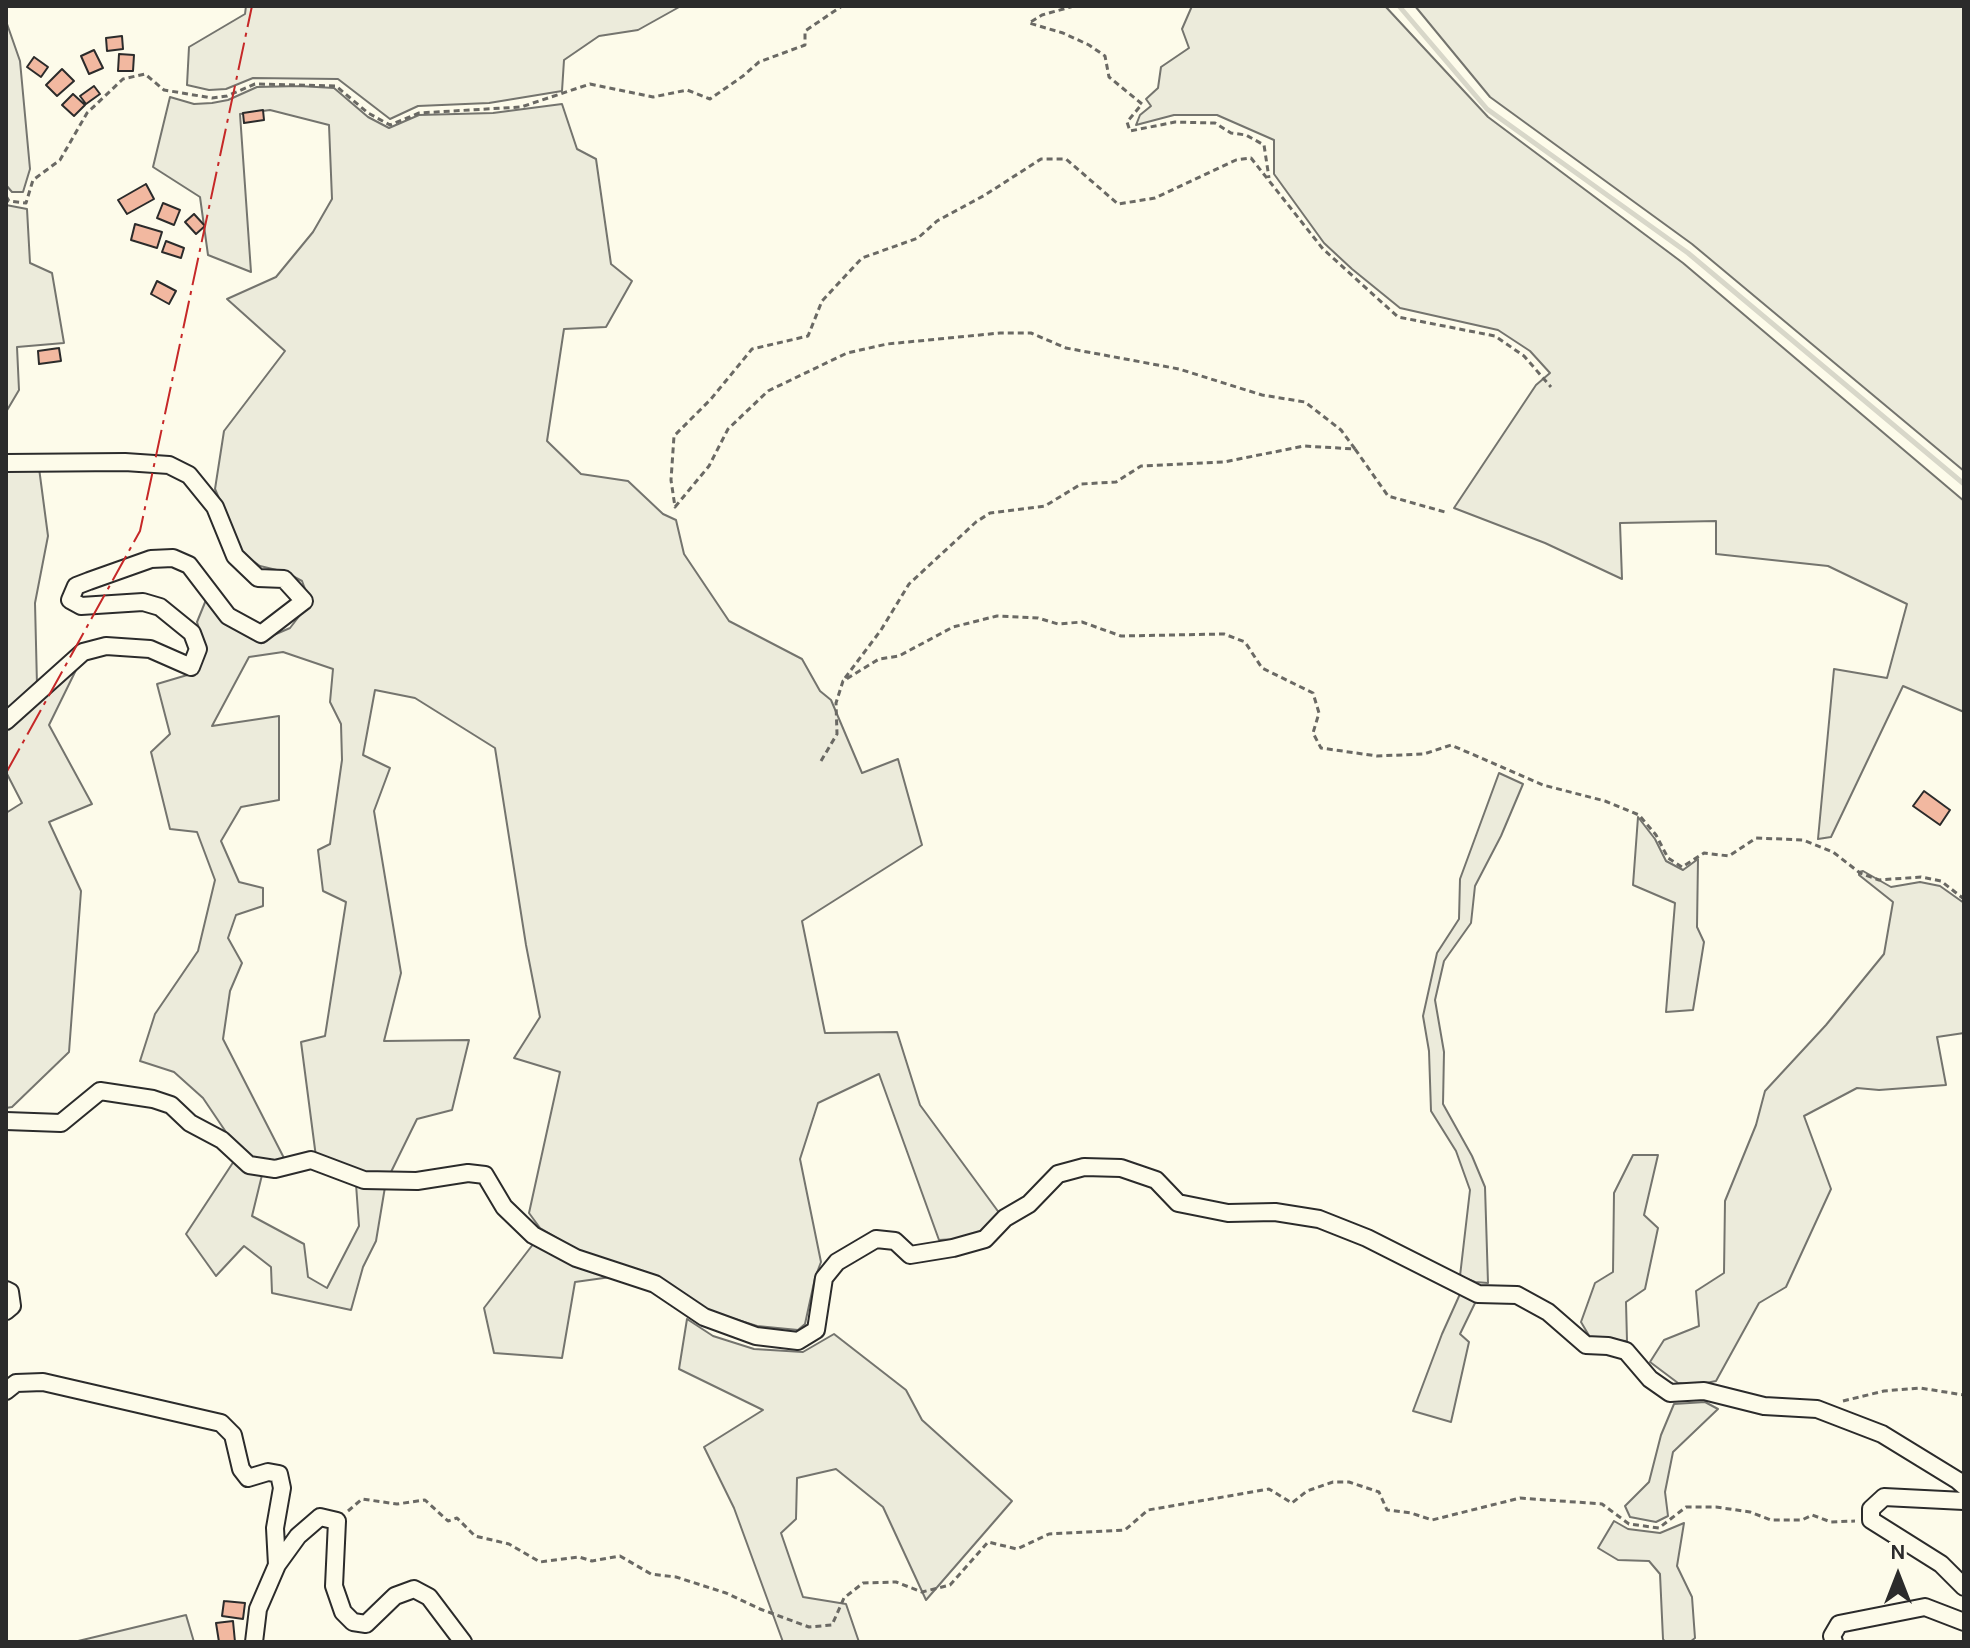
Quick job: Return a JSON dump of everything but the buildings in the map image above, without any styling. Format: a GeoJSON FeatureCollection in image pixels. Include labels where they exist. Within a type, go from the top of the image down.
{"type":"FeatureCollection","features":[{"type":"Feature","properties":{"kind":"street"},"geometry":{"type":"LineString","coordinates":[[6,463],[125,462],[169,465],[189,475],[215,507],[235,556],[258,578],[284,579],[304,601],[261,634],[228,616],[189,565],[173,558],[151,559],[76,586],[70,600],[81,606],[143,602],[160,607],[192,633],[198,649],[191,667],[150,649],[106,646],[83,652],[6,721]]}},
{"type":"Feature","properties":{"kind":"street"},"geometry":{"type":"LineString","coordinates":[[6,1121],[61,1123],[100,1091],[153,1099],[171,1105],[190,1123],[222,1140],[249,1165],[275,1169],[311,1160],[364,1180],[417,1181],[468,1173],[485,1175],[504,1207],[533,1235],[576,1258],[655,1284],[704,1317],[756,1336],[798,1341],[816,1330],[824,1278],[837,1262],[876,1239],[895,1241],[910,1255],[985,1239],[1005,1218],[1029,1204],[1058,1174],[1084,1167],[1121,1168],[1156,1180],[1178,1203],[1228,1213],[1275,1212],[1319,1219],[1367,1238],[1478,1294],[1517,1295],[1548,1312],[1586,1345],[1626,1351],[1650,1379],[1670,1393],[1704,1391],[1764,1406],[1817,1409],[1882,1434],[1964,1486]]}},
{"type":"Feature","properties":{"kind":"street"},"geometry":{"type":"LineString","coordinates":[[6,1290],[10,1292],[12,1306],[6,1311]]}},
{"type":"Feature","properties":{"kind":"street"},"geometry":{"type":"LineString","coordinates":[[6,1391],[16,1383],[43,1382],[221,1423],[233,1435],[241,1469],[248,1478],[268,1472],[279,1474],[282,1488],[275,1528],[277,1565]]}},
{"type":"Feature","properties":{"kind":"street"},"geometry":{"type":"LineString","coordinates":[[1964,1501],[1884,1497],[1871,1509],[1871,1520],[1941,1564],[1964,1587]]}},
{"type":"Feature","properties":{"kind":"street"},"geometry":{"type":"LineString","coordinates":[[254,1642],[258,1609],[277,1565],[298,1536],[320,1517],[337,1521],[334,1586],[343,1612],[353,1622],[366,1624],[395,1596],[414,1589],[429,1597],[463,1642]]}},
{"type":"Feature","properties":{"kind":"street"},"geometry":{"type":"LineString","coordinates":[[1834,1642],[1832,1636],[1839,1624],[1925,1607],[1964,1622]]}},
{"type":"Feature","properties":{"kind":"path"},"geometry":{"type":"LineString","coordinates":[[6,196],[9,201],[26,203],[33,180],[60,160],[87,113],[123,79],[145,74],[164,90],[212,98],[227,96],[255,84],[336,86],[368,113],[390,125],[419,113],[521,107],[590,84],[653,97],[687,90],[710,99],[759,62],[805,45],[805,31],[842,6]]}},
{"type":"Feature","properties":{"kind":"path"},"geometry":{"type":"LineString","coordinates":[[1074,6],[1042,15],[1029,23],[1063,33],[1105,56],[1109,77],[1142,104],[1127,122],[1130,131],[1175,122],[1215,123],[1231,133],[1246,135],[1264,145],[1269,178]]}},
{"type":"Feature","properties":{"kind":"path"},"geometry":{"type":"LineString","coordinates":[[1445,512],[1388,496],[1341,430],[1305,402],[1262,395],[1179,369],[1066,348],[1031,333],[887,344],[847,353],[768,391],[728,429],[709,466],[675,507],[671,480],[674,436],[711,399],[752,349],[808,336],[822,301],[862,258],[918,238],[937,221],[1041,159],[1066,159],[1118,204],[1155,198],[1236,160],[1251,158],[1323,249],[1349,276],[1398,317],[1495,336],[1524,356],[1551,387]]}},
{"type":"Feature","properties":{"kind":"path"},"geometry":{"type":"LineString","coordinates":[[821,761],[837,734],[836,703],[843,681],[881,630],[909,584],[952,543],[990,513],[1045,506],[1081,484],[1116,482],[1141,466],[1224,462],[1304,446],[1355,449]]}},
{"type":"Feature","properties":{"kind":"path"},"geometry":{"type":"LineString","coordinates":[[843,681],[879,659],[899,656],[953,627],[997,616],[1038,618],[1058,624],[1082,622],[1121,636],[1224,634],[1245,642],[1262,668],[1313,693],[1319,713],[1313,733],[1321,748],[1377,756],[1424,754],[1451,745],[1543,785],[1605,801],[1639,815],[1656,835],[1668,858],[1682,867],[1704,853],[1729,856],[1756,838],[1803,840],[1833,852],[1860,873],[1879,880],[1921,877],[1941,881],[1964,899]]}},
{"type":"Feature","properties":{"kind":"path"},"geometry":{"type":"LineString","coordinates":[[1843,1401],[1884,1391],[1920,1388],[1964,1395]]}},
{"type":"Feature","properties":{"kind":"path"},"geometry":{"type":"LineString","coordinates":[[337,1521],[362,1499],[397,1504],[425,1500],[448,1521],[457,1518],[475,1536],[509,1544],[540,1562],[579,1557],[592,1561],[620,1556],[651,1574],[676,1577],[726,1593],[809,1627],[832,1625],[844,1598],[863,1583],[896,1582],[922,1592],[950,1585],[988,1542],[1017,1549],[1049,1534],[1125,1530],[1148,1510],[1269,1489],[1292,1503],[1307,1491],[1333,1482],[1349,1482],[1379,1492],[1387,1510],[1432,1520],[1520,1498],[1602,1504],[1629,1524],[1659,1528],[1686,1507],[1750,1512],[1771,1520],[1802,1520],[1812,1515],[1831,1522],[1871,1520]]}},
{"type":"Feature","properties":{"kind":"shaded area"},"geometry":{"type":"Polygon","coordinates":[[[246,6],[681,6],[638,30],[599,36],[564,60],[562,91],[489,103],[418,106],[390,119],[338,79],[253,78],[226,89],[209,90],[187,85],[189,47],[245,14],[246,6]]]}},
{"type":"Feature","properties":{"kind":"shaded area"},"geometry":{"type":"Polygon","coordinates":[[[1192,6],[1385,6],[1488,117],[1683,263],[1964,501],[1964,712],[1903,686],[1831,837],[1818,839],[1834,669],[1887,678],[1907,604],[1828,566],[1716,554],[1716,521],[1620,523],[1622,579],[1545,543],[1454,508],[1536,385],[1550,373],[1530,351],[1498,330],[1400,308],[1352,269],[1324,243],[1274,174],[1274,140],[1217,115],[1174,115],[1136,125],[1140,115],[1151,106],[1146,99],[1158,88],[1161,67],[1189,48],[1182,29],[1192,6]]]}},
{"type":"Feature","properties":{"kind":"shaded area"},"geometry":{"type":"Polygon","coordinates":[[[1415,6],[1964,6],[1964,471],[1692,244],[1490,97],[1415,6]]]}},
{"type":"Feature","properties":{"kind":"shaded area"},"geometry":{"type":"Polygon","coordinates":[[[6,21],[20,61],[30,169],[23,192],[12,192],[6,185],[6,21]]]}},
{"type":"Feature","properties":{"kind":"shaded area"},"geometry":{"type":"Polygon","coordinates":[[[257,87],[334,88],[368,117],[389,128],[419,115],[493,113],[562,104],[577,149],[596,159],[611,264],[632,281],[606,327],[564,329],[547,441],[581,474],[628,481],[663,514],[676,520],[684,554],[729,621],[802,659],[820,691],[831,700],[862,773],[898,759],[922,845],[802,921],[825,1033],[897,1032],[920,1105],[1000,1214],[984,1231],[939,1240],[879,1074],[818,1103],[800,1159],[821,1262],[805,1324],[798,1330],[757,1326],[706,1310],[579,1251],[540,1228],[529,1213],[560,1072],[514,1058],[540,1017],[495,748],[415,698],[375,690],[363,755],[390,768],[374,811],[401,973],[384,1041],[469,1040],[452,1110],[417,1119],[390,1174],[364,1172],[316,1157],[301,1042],[325,1036],[346,902],[323,891],[318,850],[330,844],[342,760],[341,724],[330,702],[333,669],[283,652],[249,657],[212,726],[279,716],[279,800],[241,807],[221,841],[239,882],[263,888],[263,906],[236,915],[228,938],[242,963],[230,991],[223,1039],[285,1160],[253,1160],[230,1138],[203,1098],[174,1072],[140,1061],[155,1014],[198,951],[215,880],[197,832],[170,829],[151,752],[170,734],[157,684],[194,673],[205,648],[197,622],[208,595],[262,640],[290,628],[310,602],[302,581],[285,572],[260,566],[243,554],[215,489],[224,431],[285,351],[227,299],[276,277],[313,232],[332,199],[329,125],[270,110],[240,114],[251,272],[208,255],[200,197],[153,167],[170,97],[194,104],[212,103],[228,100],[257,87]]]}},
{"type":"Feature","properties":{"kind":"shaded area"},"geometry":{"type":"Polygon","coordinates":[[[6,205],[27,209],[30,263],[52,273],[64,343],[17,347],[19,390],[6,412],[6,205]]]}},
{"type":"Feature","properties":{"kind":"shaded area"},"geometry":{"type":"Polygon","coordinates":[[[39,468],[48,536],[35,603],[37,685],[6,714],[6,469],[39,468]]]}},
{"type":"Feature","properties":{"kind":"shaded area"},"geometry":{"type":"Polygon","coordinates":[[[76,670],[49,725],[92,804],[49,822],[81,891],[69,1052],[12,1107],[6,1108],[6,813],[22,803],[6,772],[6,729],[76,670]]]}},
{"type":"Feature","properties":{"kind":"shaded area"},"geometry":{"type":"Polygon","coordinates":[[[1499,773],[1523,784],[1475,886],[1471,923],[1444,961],[1435,1000],[1444,1052],[1443,1104],[1485,1187],[1488,1283],[1460,1276],[1470,1190],[1456,1151],[1431,1111],[1429,1051],[1423,1016],[1437,953],[1459,919],[1460,879],[1499,773]]]}},
{"type":"Feature","properties":{"kind":"shaded area"},"geometry":{"type":"Polygon","coordinates":[[[1638,817],[1655,839],[1666,861],[1683,870],[1698,859],[1697,927],[1704,942],[1693,1010],[1666,1012],[1675,903],[1633,885],[1638,817]]]}},
{"type":"Feature","properties":{"kind":"shaded area"},"geometry":{"type":"Polygon","coordinates":[[[1863,871],[1891,887],[1920,882],[1940,886],[1964,903],[1964,1033],[1937,1037],[1946,1085],[1879,1090],[1857,1088],[1804,1116],[1831,1189],[1786,1287],[1759,1303],[1716,1381],[1696,1385],[1678,1383],[1650,1362],[1664,1340],[1699,1326],[1696,1291],[1724,1273],[1725,1201],[1756,1125],[1765,1091],[1826,1025],[1884,954],[1893,902],[1859,875],[1863,871]]]}},
{"type":"Feature","properties":{"kind":"shaded area"},"geometry":{"type":"Polygon","coordinates":[[[1633,1155],[1658,1155],[1644,1215],[1658,1228],[1645,1289],[1626,1302],[1627,1341],[1591,1339],[1581,1322],[1595,1283],[1613,1272],[1614,1193],[1633,1155]]]}},
{"type":"Feature","properties":{"kind":"shaded area"},"geometry":{"type":"Polygon","coordinates":[[[234,1161],[262,1175],[252,1216],[304,1244],[308,1277],[327,1288],[359,1226],[356,1184],[385,1187],[376,1241],[363,1267],[351,1310],[272,1293],[271,1267],[244,1246],[216,1276],[186,1234],[234,1161]]]}},
{"type":"Feature","properties":{"kind":"shaded area"},"geometry":{"type":"Polygon","coordinates":[[[534,1243],[611,1277],[575,1282],[562,1358],[494,1353],[484,1308],[534,1243]]]}},
{"type":"Feature","properties":{"kind":"shaded area"},"geometry":{"type":"Polygon","coordinates":[[[1460,1294],[1476,1301],[1460,1334],[1469,1342],[1451,1422],[1413,1411],[1460,1294]]]}},
{"type":"Feature","properties":{"kind":"shaded area"},"geometry":{"type":"Polygon","coordinates":[[[687,1319],[713,1336],[754,1349],[803,1352],[834,1334],[906,1390],[922,1420],[1012,1501],[926,1600],[883,1507],[836,1469],[797,1478],[796,1519],[781,1533],[803,1597],[846,1604],[859,1642],[783,1642],[734,1508],[704,1447],[763,1410],[679,1369],[687,1319]]]}},
{"type":"Feature","properties":{"kind":"shaded area"},"geometry":{"type":"Polygon","coordinates":[[[1705,1402],[1718,1409],[1673,1452],[1665,1492],[1668,1516],[1656,1522],[1630,1517],[1625,1506],[1649,1482],[1661,1435],[1674,1404],[1705,1402]]]}},
{"type":"Feature","properties":{"kind":"shaded area"},"geometry":{"type":"Polygon","coordinates":[[[1614,1521],[1628,1529],[1660,1533],[1684,1523],[1677,1566],[1692,1597],[1695,1638],[1690,1642],[1665,1642],[1663,1639],[1660,1574],[1649,1561],[1618,1560],[1598,1548],[1614,1521]]]}},
{"type":"Feature","properties":{"kind":"shaded area"},"geometry":{"type":"Polygon","coordinates":[[[186,1615],[194,1642],[74,1642],[186,1615]]]}},
{"type":"Feature","properties":{"kind":"waterway"},"geometry":{"type":"LineString","coordinates":[[1399,6],[1487,109],[1688,253],[1964,484]]}},
{"type":"Feature","properties":{"kind":"power"},"geometry":{"type":"LineString","coordinates":[[6,773],[140,531],[252,6]]}}]}
